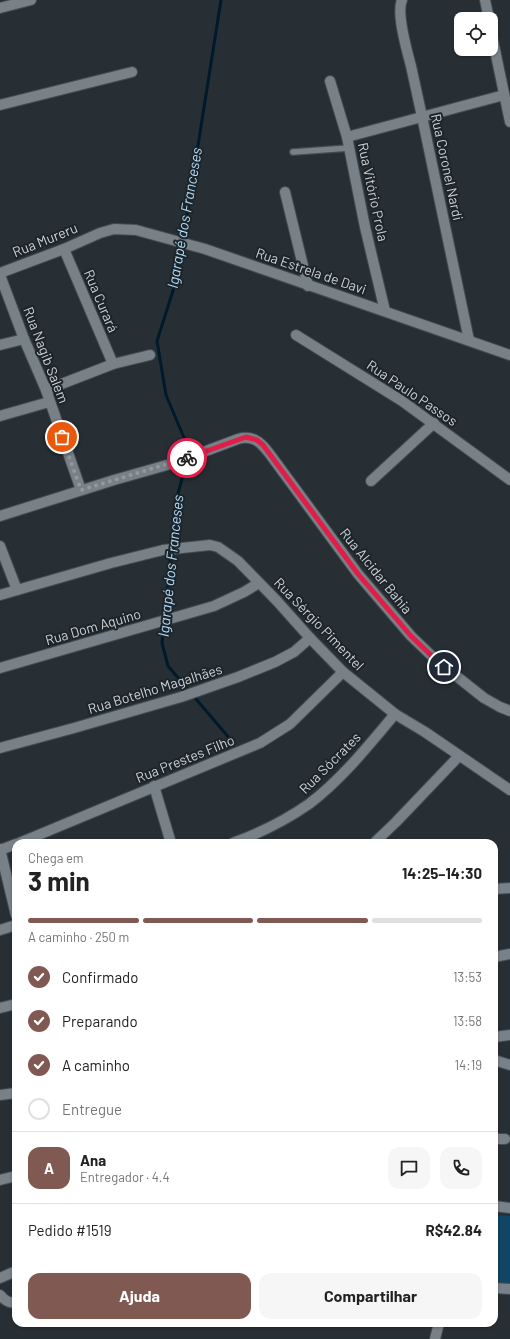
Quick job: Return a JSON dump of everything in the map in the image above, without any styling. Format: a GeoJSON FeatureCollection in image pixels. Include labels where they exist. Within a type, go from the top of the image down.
{"type":"FeatureCollection","features":[{"type":"Feature","properties":{"kind":"street"},"geometry":{"type":"LineString","coordinates":[[0,8],[31,0]]}},
{"type":"Feature","properties":{"kind":"street","name":"Rua Coronel Nardi"},"geometry":{"type":"LineString","coordinates":[[402,0],[400,4],[400,16],[469,340]]}},
{"type":"Feature","properties":{"kind":"street"},"geometry":{"type":"LineString","coordinates":[[485,0],[487,12]]}},
{"type":"Feature","properties":{"kind":"street"},"geometry":{"type":"LineString","coordinates":[[496,56],[510,122]]}},
{"type":"Feature","properties":{"kind":"street"},"geometry":{"type":"LineString","coordinates":[[1,101],[132,72]]}},
{"type":"Feature","properties":{"kind":"street","name":"Rua Vitório Prola"},"geometry":{"type":"LineString","coordinates":[[330,80],[347,137],[384,311]]}},
{"type":"Feature","properties":{"kind":"street"},"geometry":{"type":"LineString","coordinates":[[347,137],[504,95]]}},
{"type":"Feature","properties":{"kind":"street"},"geometry":{"type":"LineString","coordinates":[[285,192],[308,286]]}},
{"type":"Feature","properties":{"kind":"street","name":"Rua Estrela de Davi"},"geometry":{"type":"LineString","coordinates":[[100,233],[114,229],[130,229],[206,249],[308,286],[510,355]]}},
{"type":"Feature","properties":{"kind":"street","name":"Rua Mureru"},"geometry":{"type":"LineString","coordinates":[[0,274],[100,233]]}},
{"type":"Feature","properties":{"kind":"street","name":"Rua Curará"},"geometry":{"type":"LineString","coordinates":[[64,249],[113,364]]}},
{"type":"Feature","properties":{"kind":"street","name":"Rua Nagib Salem"},"geometry":{"type":"LineString","coordinates":[[0,274],[24,339],[46,390],[81,490]]}},
{"type":"Feature","properties":{"kind":"street","name":"Rua Paulo Passos"},"geometry":{"type":"LineString","coordinates":[[296,335],[402,401],[510,480]]}},
{"type":"Feature","properties":{"kind":"street"},"geometry":{"type":"LineString","coordinates":[[0,345],[24,339]]}},
{"type":"Feature","properties":{"kind":"street"},"geometry":{"type":"LineString","coordinates":[[46,390],[113,364],[150,355]]}},
{"type":"Feature","properties":{"kind":"street"},"geometry":{"type":"LineString","coordinates":[[0,416],[49,402]]}},
{"type":"Feature","properties":{"kind":"street"},"geometry":{"type":"LineString","coordinates":[[371,481],[434,423]]}},
{"type":"Feature","properties":{"kind":"street","name":"Rua Alcidar Bahia"},"geometry":{"type":"LineString","coordinates":[[81,490],[174,463],[238,439],[246,437],[257,440],[263,445],[358,574],[411,636],[436,660],[484,698],[510,711]]}},
{"type":"Feature","properties":{"kind":"street"},"geometry":{"type":"LineString","coordinates":[[0,516],[81,490]]}},
{"type":"Feature","properties":{"kind":"street","name":"Rua Sérgio Pimentel"},"geometry":{"type":"LineString","coordinates":[[17,590],[111,563],[163,550],[210,545],[218,547],[238,561],[343,672],[395,714],[510,790]]}},
{"type":"Feature","properties":{"kind":"street"},"geometry":{"type":"LineString","coordinates":[[0,546],[17,590],[0,595]]}},
{"type":"Feature","properties":{"kind":"street","name":"Rua Dom Aquino"},"geometry":{"type":"LineString","coordinates":[[0,668],[214,606],[259,583]]}},
{"type":"Feature","properties":{"kind":"street","name":"Rua Botelho Magalhães"},"geometry":{"type":"LineString","coordinates":[[0,748],[181,697],[238,678],[294,652],[310,638]]}},
{"type":"Feature","properties":{"kind":"street","name":"Rua Prestes Filho"},"geometry":{"type":"LineString","coordinates":[[28,839],[260,743],[290,724],[343,672]]}},
{"type":"Feature","properties":{"kind":"street","name":"Rua Sócrates"},"geometry":{"type":"LineString","coordinates":[[242,839],[292,816],[310,803],[354,762],[395,714]]}},
{"type":"Feature","properties":{"kind":"street"},"geometry":{"type":"LineString","coordinates":[[378,839],[459,756]]}},
{"type":"Feature","properties":{"kind":"street"},"geometry":{"type":"LineString","coordinates":[[154,786],[170,839]]}},
{"type":"Feature","properties":{"kind":"street"},"geometry":{"type":"LineString","coordinates":[[12,846],[0,850],[12,900]]}},
{"type":"Feature","properties":{"kind":"street"},"geometry":{"type":"LineString","coordinates":[[498,889],[510,888]]}},
{"type":"Feature","properties":{"kind":"street"},"geometry":{"type":"LineString","coordinates":[[0,930],[12,927]]}},
{"type":"Feature","properties":{"kind":"street"},"geometry":{"type":"LineString","coordinates":[[498,956],[510,954]]}},
{"type":"Feature","properties":{"kind":"street"},"geometry":{"type":"LineString","coordinates":[[0,1008],[12,1005]]}},
{"type":"Feature","properties":{"kind":"street"},"geometry":{"type":"LineString","coordinates":[[498,1036],[510,1035]]}},
{"type":"Feature","properties":{"kind":"street"},"geometry":{"type":"LineString","coordinates":[[498,1061],[510,1065]]}},
{"type":"Feature","properties":{"kind":"street"},"geometry":{"type":"LineString","coordinates":[[0,1095],[12,1094]]}},
{"type":"Feature","properties":{"kind":"street"},"geometry":{"type":"LineString","coordinates":[[498,1139],[505,1139]]}},
{"type":"Feature","properties":{"kind":"street"},"geometry":{"type":"LineString","coordinates":[[0,1180],[12,1177]]}},
{"type":"Feature","properties":{"kind":"street"},"geometry":{"type":"LineString","coordinates":[[498,1206],[510,1208]]}},
{"type":"Feature","properties":{"kind":"street"},"geometry":{"type":"LineString","coordinates":[[0,1278],[12,1273]]}},
{"type":"Feature","properties":{"kind":"street"},"geometry":{"type":"LineString","coordinates":[[498,1288],[510,1290]]}},
{"type":"Feature","properties":{"kind":"street"},"geometry":{"type":"LineString","coordinates":[[0,1295],[4,1300],[12,1303]]}},
{"type":"Feature","properties":{"kind":"street"},"geometry":{"type":"LineString","coordinates":[[435,1339],[438,1327]]}},
{"type":"Feature","properties":{"kind":"lane"},"geometry":{"type":"LineString","coordinates":[[293,152],[349,148]]}},
{"type":"Feature","properties":{"kind":"shaded area"},"geometry":{"type":"Polygon","coordinates":[[[498,1215],[510,1216],[510,1286],[498,1284],[498,1215]]]}},
{"type":"Feature","properties":{"kind":"waterway","name":"Igarapé dos Franceses"},"geometry":{"type":"LineString","coordinates":[[189,455],[190,452],[166,395],[157,341],[177,278],[221,0]]}},
{"type":"Feature","properties":{"kind":"waterway","name":"Igarapé dos Franceses"},"geometry":{"type":"LineString","coordinates":[[187,460],[176,501],[162,643],[168,666],[230,739]]}},
{"type":"Feature","properties":{"kind":"way so far"},"geometry":{"type":"LineString","coordinates":[[62,437],[81,490],[187,458]]}},
{"type":"Feature","properties":{"kind":"route"},"geometry":{"type":"LineString","coordinates":[[187,458],[238,439],[246,437],[257,440],[263,445],[358,574],[387,610],[411,636],[444,667]]}}]}
